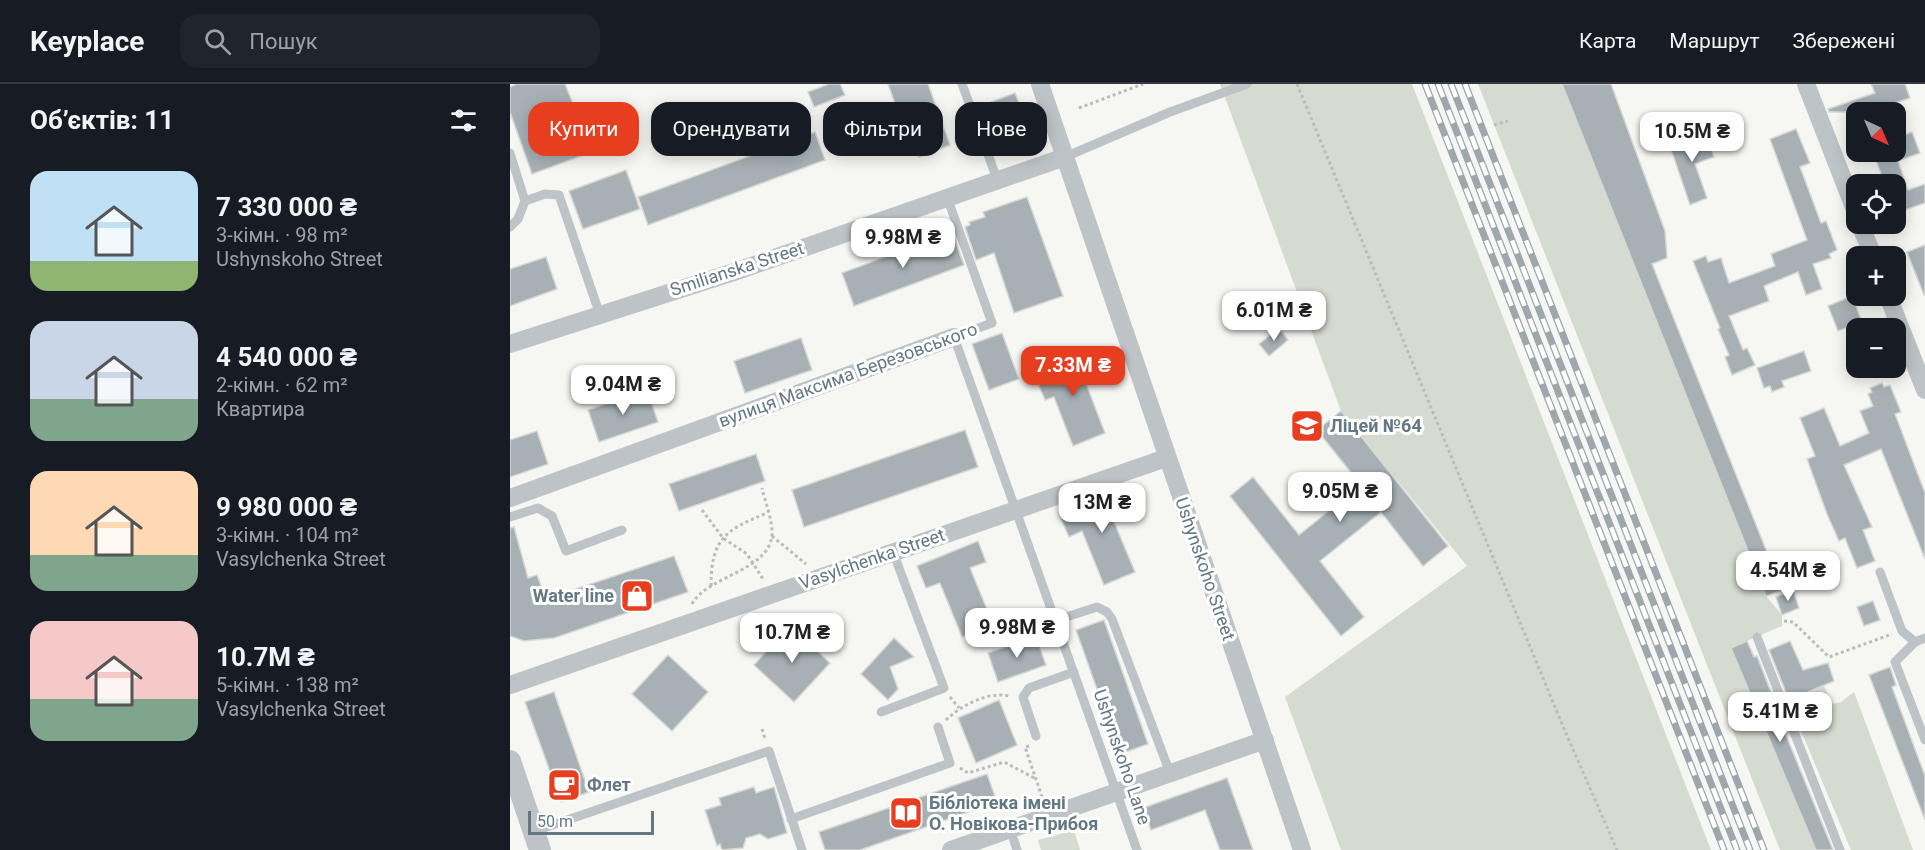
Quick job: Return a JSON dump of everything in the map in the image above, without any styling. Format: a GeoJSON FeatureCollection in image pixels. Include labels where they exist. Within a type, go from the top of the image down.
{"type":"FeatureCollection","features":[{"type":"Feature","properties":{"kind":"street","name":"Ushynskoho Street"},"geometry":{"type":"LineString","coordinates":[[1040,84],[1166,458],[1302,850]]}},
{"type":"Feature","properties":{"kind":"street"},"geometry":{"type":"LineString","coordinates":[[1806,84],[1846,187]]}},
{"type":"Feature","properties":{"kind":"street","name":"Smilianska Street"},"geometry":{"type":"LineString","coordinates":[[510,344],[734,272],[1065,157]]}},
{"type":"Feature","properties":{"kind":"street"},"geometry":{"type":"LineString","coordinates":[[1892,306],[1925,390]]}},
{"type":"Feature","properties":{"kind":"street","name":"вулиця Максима Березовського"},"geometry":{"type":"LineString","coordinates":[[510,498],[954,337]]}},
{"type":"Feature","properties":{"kind":"street","name":"Vasylchenka Street"},"geometry":{"type":"LineString","coordinates":[[510,685],[1166,458]]}},
{"type":"Feature","properties":{"kind":"street"},"geometry":{"type":"LineString","coordinates":[[951,850],[1265,740]]}},
{"type":"Feature","properties":{"kind":"street"},"geometry":{"type":"LineString","coordinates":[[512,772],[537,841]]}},
{"type":"Feature","properties":{"kind":"lane"},"geometry":{"type":"LineString","coordinates":[[962,84],[997,179]]}},
{"type":"Feature","properties":{"kind":"lane"},"geometry":{"type":"LineString","coordinates":[[1065,157],[1170,112],[1247,84]]}},
{"type":"Feature","properties":{"kind":"lane"},"geometry":{"type":"LineString","coordinates":[[510,153],[525,201],[518,219],[510,227]]}},
{"type":"Feature","properties":{"kind":"lane"},"geometry":{"type":"LineString","coordinates":[[525,201],[545,194],[560,195],[600,315]]}},
{"type":"Feature","properties":{"kind":"lane","name":"вулиця Максима Березовського"},"geometry":{"type":"LineString","coordinates":[[947,197],[992,323],[954,337]]}},
{"type":"Feature","properties":{"kind":"lane","name":"Ushynskoho Lane"},"geometry":{"type":"LineString","coordinates":[[954,337],[1057,620],[1137,850]]}},
{"type":"Feature","properties":{"kind":"lane"},"geometry":{"type":"LineString","coordinates":[[510,517],[538,508],[552,516],[566,551],[622,530]]}},
{"type":"Feature","properties":{"kind":"lane"},"geometry":{"type":"LineString","coordinates":[[881,712],[944,688],[893,552]]}},
{"type":"Feature","properties":{"kind":"lane"},"geometry":{"type":"LineString","coordinates":[[1880,572],[1902,631],[1914,642]]}},
{"type":"Feature","properties":{"kind":"lane"},"geometry":{"type":"LineString","coordinates":[[1011,635],[1097,607],[1112,619],[1170,773]]}},
{"type":"Feature","properties":{"kind":"lane"},"geometry":{"type":"LineString","coordinates":[[1757,637],[1840,850]]}},
{"type":"Feature","properties":{"kind":"lane"},"geometry":{"type":"LineString","coordinates":[[1925,638],[1914,642],[1895,662],[1925,740]]}},
{"type":"Feature","properties":{"kind":"lane"},"geometry":{"type":"LineString","coordinates":[[1036,735],[1023,697],[1029,688],[1074,672]]}},
{"type":"Feature","properties":{"kind":"lane"},"geometry":{"type":"LineString","coordinates":[[791,819],[950,763],[938,727]]}},
{"type":"Feature","properties":{"kind":"lane"},"geometry":{"type":"LineString","coordinates":[[537,841],[769,751],[802,850]]}},
{"type":"Feature","properties":{"kind":"lane"},"geometry":{"type":"LineString","coordinates":[[1010,829],[1017,850]]}},
{"type":"Feature","properties":{"kind":"path"},"geometry":{"type":"LineString","coordinates":[[1079,108],[1143,84]]}},
{"type":"Feature","properties":{"kind":"path"},"geometry":{"type":"LineString","coordinates":[[1297,84],[1562,724],[1617,850]]}},
{"type":"Feature","properties":{"kind":"path"},"geometry":{"type":"LineString","coordinates":[[1494,125],[1508,121]]}},
{"type":"Feature","properties":{"kind":"path"},"geometry":{"type":"LineString","coordinates":[[762,488],[772,536],[810,567]]}},
{"type":"Feature","properties":{"kind":"path"},"geometry":{"type":"LineString","coordinates":[[702,510],[723,538],[747,554],[765,583]]}},
{"type":"Feature","properties":{"kind":"path"},"geometry":{"type":"LineString","coordinates":[[711,586],[711,559],[723,538],[742,523],[767,513]]}},
{"type":"Feature","properties":{"kind":"path"},"geometry":{"type":"LineString","coordinates":[[690,609],[695,599],[711,586],[753,562],[764,552],[772,536]]}},
{"type":"Feature","properties":{"kind":"path"},"geometry":{"type":"LineString","coordinates":[[1784,621],[1793,622],[1829,657],[1902,631]]}},
{"type":"Feature","properties":{"kind":"path"},"geometry":{"type":"LineString","coordinates":[[938,727],[959,708],[1000,693],[1009,696]]}},
{"type":"Feature","properties":{"kind":"path"},"geometry":{"type":"LineString","coordinates":[[1036,735],[1035,743],[1025,747],[1049,816]]}},
{"type":"Feature","properties":{"kind":"path"},"geometry":{"type":"LineString","coordinates":[[950,763],[968,773],[1004,762],[1036,779]]}},
{"type":"Feature","properties":{"kind":"shaded area"},"geometry":{"type":"Polygon","coordinates":[[[1220,84],[1412,84],[1711,850],[1341,850],[1285,697],[1467,566],[1341,411],[1220,84]]]}},
{"type":"Feature","properties":{"kind":"shaded area"},"geometry":{"type":"Polygon","coordinates":[[[1478,84],[1562,84],[1766,596],[1782,615],[1782,626],[1731,648],[1816,850],[1780,850],[1478,84]]]}},
{"type":"Feature","properties":{"kind":"shaded area"},"geometry":{"type":"Polygon","coordinates":[[[1824,686],[1833,704],[1841,702],[1854,692],[1913,850],[1851,850],[1789,702],[1824,686]]]}},
{"type":"Feature","properties":{"kind":"shaded area"},"geometry":{"type":"Polygon","coordinates":[[[1074,830],[1080,850],[1041,850],[1038,840],[1074,830]]]}},
{"type":"Feature","properties":{"kind":"building"},"geometry":{"type":"Polygon","coordinates":[[[517,84],[565,84],[572,102],[528,102],[528,156],[581,156],[532,174],[510,112],[510,87],[517,84]]]}},
{"type":"Feature","properties":{"kind":"building"},"geometry":{"type":"Polygon","coordinates":[[[829,84],[840,84],[845,95],[814,107],[808,92],[829,84]]]}},
{"type":"Feature","properties":{"kind":"building"},"geometry":{"type":"Polygon","coordinates":[[[888,84],[928,84],[934,102],[894,102],[888,84]]]}},
{"type":"Feature","properties":{"kind":"building"},"geometry":{"type":"Polygon","coordinates":[[[1562,84],[1611,84],[1665,231],[1667,258],[1652,264],[1782,590],[1766,596],[1562,84]]]}},
{"type":"Feature","properties":{"kind":"building"},"geometry":{"type":"Polygon","coordinates":[[[1871,84],[1905,84],[1910,98],[1898,102],[1849,102],[1875,93],[1871,84]]]}},
{"type":"Feature","properties":{"kind":"building"},"geometry":{"type":"Polygon","coordinates":[[[1015,93],[1019,102],[991,102],[1015,93]]]}},
{"type":"Feature","properties":{"kind":"building"},"geometry":{"type":"Polygon","coordinates":[[[1846,103],[1846,112],[1829,112],[1828,109],[1846,103]]]}},
{"type":"Feature","properties":{"kind":"building"},"geometry":{"type":"Polygon","coordinates":[[[943,126],[950,145],[943,148],[943,126]]]}},
{"type":"Feature","properties":{"kind":"building"},"geometry":{"type":"Polygon","coordinates":[[[1796,129],[1810,163],[1800,167],[1821,223],[1826,221],[1837,250],[1829,254],[1831,258],[1813,264],[1822,289],[1806,295],[1798,272],[1764,286],[1769,301],[1729,316],[1743,350],[1747,348],[1755,365],[1732,375],[1725,357],[1729,355],[1718,329],[1720,328],[1693,261],[1706,256],[1708,262],[1721,258],[1729,283],[1775,266],[1771,254],[1807,240],[1770,139],[1796,129]]]}},
{"type":"Feature","properties":{"kind":"building"},"geometry":{"type":"Polygon","coordinates":[[[1704,130],[1714,157],[1695,164],[1707,198],[1690,205],[1669,143],[1704,130]]]}},
{"type":"Feature","properties":{"kind":"building"},"geometry":{"type":"Polygon","coordinates":[[[815,132],[825,160],[648,225],[638,197],[750,156],[811,156],[811,133],[815,132]]]}},
{"type":"Feature","properties":{"kind":"building"},"geometry":{"type":"Polygon","coordinates":[[[1912,132],[1920,153],[1906,158],[1906,134],[1912,132]]]}},
{"type":"Feature","properties":{"kind":"building"},"geometry":{"type":"Polygon","coordinates":[[[1877,162],[1898,162],[1902,174],[1881,174],[1877,162]]]}},
{"type":"Feature","properties":{"kind":"building"},"geometry":{"type":"Polygon","coordinates":[[[626,170],[640,209],[583,229],[569,191],[626,170]]]}},
{"type":"Feature","properties":{"kind":"building"},"geometry":{"type":"Polygon","coordinates":[[[1906,184],[1908,190],[1925,184],[1925,203],[1906,210],[1906,184]]]}},
{"type":"Feature","properties":{"kind":"building"},"geometry":{"type":"Polygon","coordinates":[[[1027,197],[1063,296],[1014,313],[994,253],[976,260],[965,227],[970,225],[969,222],[985,217],[983,212],[1027,197]]]}},
{"type":"Feature","properties":{"kind":"building"},"geometry":{"type":"Polygon","coordinates":[[[952,232],[964,265],[854,306],[842,273],[952,232]]]}},
{"type":"Feature","properties":{"kind":"building"},"geometry":{"type":"Polygon","coordinates":[[[1925,245],[1925,295],[1924,295],[1907,252],[1925,245]]]}},
{"type":"Feature","properties":{"kind":"building"},"geometry":{"type":"Polygon","coordinates":[[[546,257],[557,289],[510,306],[510,269],[546,257]]]}},
{"type":"Feature","properties":{"kind":"building"},"geometry":{"type":"Polygon","coordinates":[[[1846,298],[1846,306],[1856,306],[1860,318],[1846,318],[1846,328],[1838,331],[1828,306],[1846,298]]]}},
{"type":"Feature","properties":{"kind":"building"},"geometry":{"type":"Polygon","coordinates":[[[1279,328],[1288,340],[1269,356],[1259,344],[1279,328]]]}},
{"type":"Feature","properties":{"kind":"building"},"geometry":{"type":"Polygon","coordinates":[[[1002,333],[1019,379],[989,390],[972,344],[1002,333]]]}},
{"type":"Feature","properties":{"kind":"building"},"geometry":{"type":"Polygon","coordinates":[[[801,338],[812,370],[745,393],[734,361],[801,338]]]}},
{"type":"Feature","properties":{"kind":"building"},"geometry":{"type":"Polygon","coordinates":[[[1804,351],[1811,371],[1782,381],[1784,387],[1772,392],[1770,386],[1764,388],[1757,368],[1804,351]]]}},
{"type":"Feature","properties":{"kind":"building"},"geometry":{"type":"Polygon","coordinates":[[[1091,352],[1098,369],[1083,376],[1105,433],[1073,446],[1054,397],[1045,400],[1034,374],[1091,352]]]}},
{"type":"Feature","properties":{"kind":"building"},"geometry":{"type":"Polygon","coordinates":[[[1882,383],[1884,387],[1890,385],[1901,412],[1895,414],[1925,493],[1925,559],[1881,449],[1844,465],[1872,527],[1863,530],[1875,561],[1857,568],[1845,538],[1839,541],[1827,514],[1807,459],[1815,456],[1800,418],[1824,408],[1840,446],[1869,433],[1860,411],[1873,406],[1868,394],[1872,392],[1870,388],[1882,383]]]}},
{"type":"Feature","properties":{"kind":"building"},"geometry":{"type":"Polygon","coordinates":[[[647,390],[658,422],[599,442],[588,410],[647,390]]]}},
{"type":"Feature","properties":{"kind":"building"},"geometry":{"type":"Polygon","coordinates":[[[1341,411],[1448,546],[1423,566],[1381,512],[1320,561],[1364,617],[1341,636],[1230,496],[1253,477],[1299,535],[1361,485],[1317,430],[1341,411]]]}},
{"type":"Feature","properties":{"kind":"building"},"geometry":{"type":"Polygon","coordinates":[[[965,430],[978,467],[804,527],[792,490],[965,430]]]}},
{"type":"Feature","properties":{"kind":"building"},"geometry":{"type":"Polygon","coordinates":[[[537,431],[548,464],[510,477],[510,440],[537,431]]]}},
{"type":"Feature","properties":{"kind":"building"},"geometry":{"type":"Polygon","coordinates":[[[756,454],[765,481],[679,511],[669,484],[756,454]]]}},
{"type":"Feature","properties":{"kind":"building"},"geometry":{"type":"Polygon","coordinates":[[[1120,489],[1128,510],[1112,517],[1135,572],[1104,585],[1082,531],[1069,537],[1059,514],[1120,489]]]}},
{"type":"Feature","properties":{"kind":"building"},"geometry":{"type":"Polygon","coordinates":[[[514,527],[528,578],[537,575],[546,599],[674,556],[688,592],[554,638],[524,641],[510,636],[510,528],[514,527]]]}},
{"type":"Feature","properties":{"kind":"building"},"geometry":{"type":"Polygon","coordinates":[[[978,541],[986,562],[970,568],[993,624],[962,637],[940,583],[926,588],[917,566],[978,541]]]}},
{"type":"Feature","properties":{"kind":"building"},"geometry":{"type":"Polygon","coordinates":[[[1793,590],[1799,608],[1782,615],[1776,597],[1793,590]]]}},
{"type":"Feature","properties":{"kind":"building"},"geometry":{"type":"Polygon","coordinates":[[[1873,601],[1880,620],[1864,626],[1857,607],[1873,601]]]}},
{"type":"Feature","properties":{"kind":"building"},"geometry":{"type":"Polygon","coordinates":[[[1104,620],[1148,744],[1120,754],[1076,630],[1104,620]]]}},
{"type":"Feature","properties":{"kind":"building"},"geometry":{"type":"Polygon","coordinates":[[[790,626],[830,663],[794,702],[754,665],[790,626]]]}},
{"type":"Feature","properties":{"kind":"building"},"geometry":{"type":"Polygon","coordinates":[[[1036,637],[1046,665],[998,682],[988,653],[1036,637]]]}},
{"type":"Feature","properties":{"kind":"building"},"geometry":{"type":"Polygon","coordinates":[[[894,638],[914,657],[890,667],[898,689],[888,700],[861,674],[894,638]]]}},
{"type":"Feature","properties":{"kind":"building"},"geometry":{"type":"Polygon","coordinates":[[[1747,641],[1754,657],[1757,656],[1776,705],[1774,706],[1833,850],[1816,850],[1731,648],[1747,641]]]}},
{"type":"Feature","properties":{"kind":"building"},"geometry":{"type":"Polygon","coordinates":[[[1790,641],[1803,670],[1828,663],[1834,681],[1789,700],[1769,650],[1790,641]]]}},
{"type":"Feature","properties":{"kind":"building"},"geometry":{"type":"Polygon","coordinates":[[[668,655],[708,692],[672,731],[632,694],[668,655]]]}},
{"type":"Feature","properties":{"kind":"building"},"geometry":{"type":"Polygon","coordinates":[[[1890,667],[1896,685],[1892,687],[1925,776],[1925,820],[1869,675],[1890,667]]]}},
{"type":"Feature","properties":{"kind":"building"},"geometry":{"type":"Polygon","coordinates":[[[554,692],[589,792],[561,802],[525,702],[554,692]]]}},
{"type":"Feature","properties":{"kind":"building"},"geometry":{"type":"Polygon","coordinates":[[[999,700],[1017,745],[976,763],[958,718],[999,700]]]}},
{"type":"Feature","properties":{"kind":"building"},"geometry":{"type":"Polygon","coordinates":[[[987,774],[997,802],[860,850],[825,850],[819,832],[987,774]]]}},
{"type":"Feature","properties":{"kind":"building"},"geometry":{"type":"Polygon","coordinates":[[[1227,778],[1253,850],[1220,850],[1205,810],[1151,830],[1143,808],[1227,778]]]}},
{"type":"Feature","properties":{"kind":"building"},"geometry":{"type":"Polygon","coordinates":[[[754,787],[756,793],[774,787],[787,833],[768,839],[760,834],[746,838],[743,848],[722,850],[720,844],[717,846],[705,810],[721,805],[719,798],[754,787]]]}},
{"type":"Feature","properties":{"kind":"railway"},"geometry":{"type":"LineString","coordinates":[[1425,84],[1724,850]]}},
{"type":"Feature","properties":{"kind":"railway"},"geometry":{"type":"LineString","coordinates":[[1438,84],[1737,850]]}},
{"type":"Feature","properties":{"kind":"railway"},"geometry":{"type":"LineString","coordinates":[[1451,84],[1750,850]]}},
{"type":"Feature","properties":{"kind":"railway"},"geometry":{"type":"LineString","coordinates":[[1465,84],[1764,850]]}},
{"type":"Feature","properties":{"kind":"place","name":"Ліцей №64"},"geometry":{"type":"Point","coordinates":[1307,426]}},
{"type":"Feature","properties":{"kind":"place","name":"Water line"},"geometry":{"type":"Point","coordinates":[637,596]}},
{"type":"Feature","properties":{"kind":"place","name":"Флет"},"geometry":{"type":"Point","coordinates":[564,785]}},
{"type":"Feature","properties":{"kind":"place","name":"Бібліотека імені О. Новікова-Прибоя"},"geometry":{"type":"Point","coordinates":[906,813]}}]}
